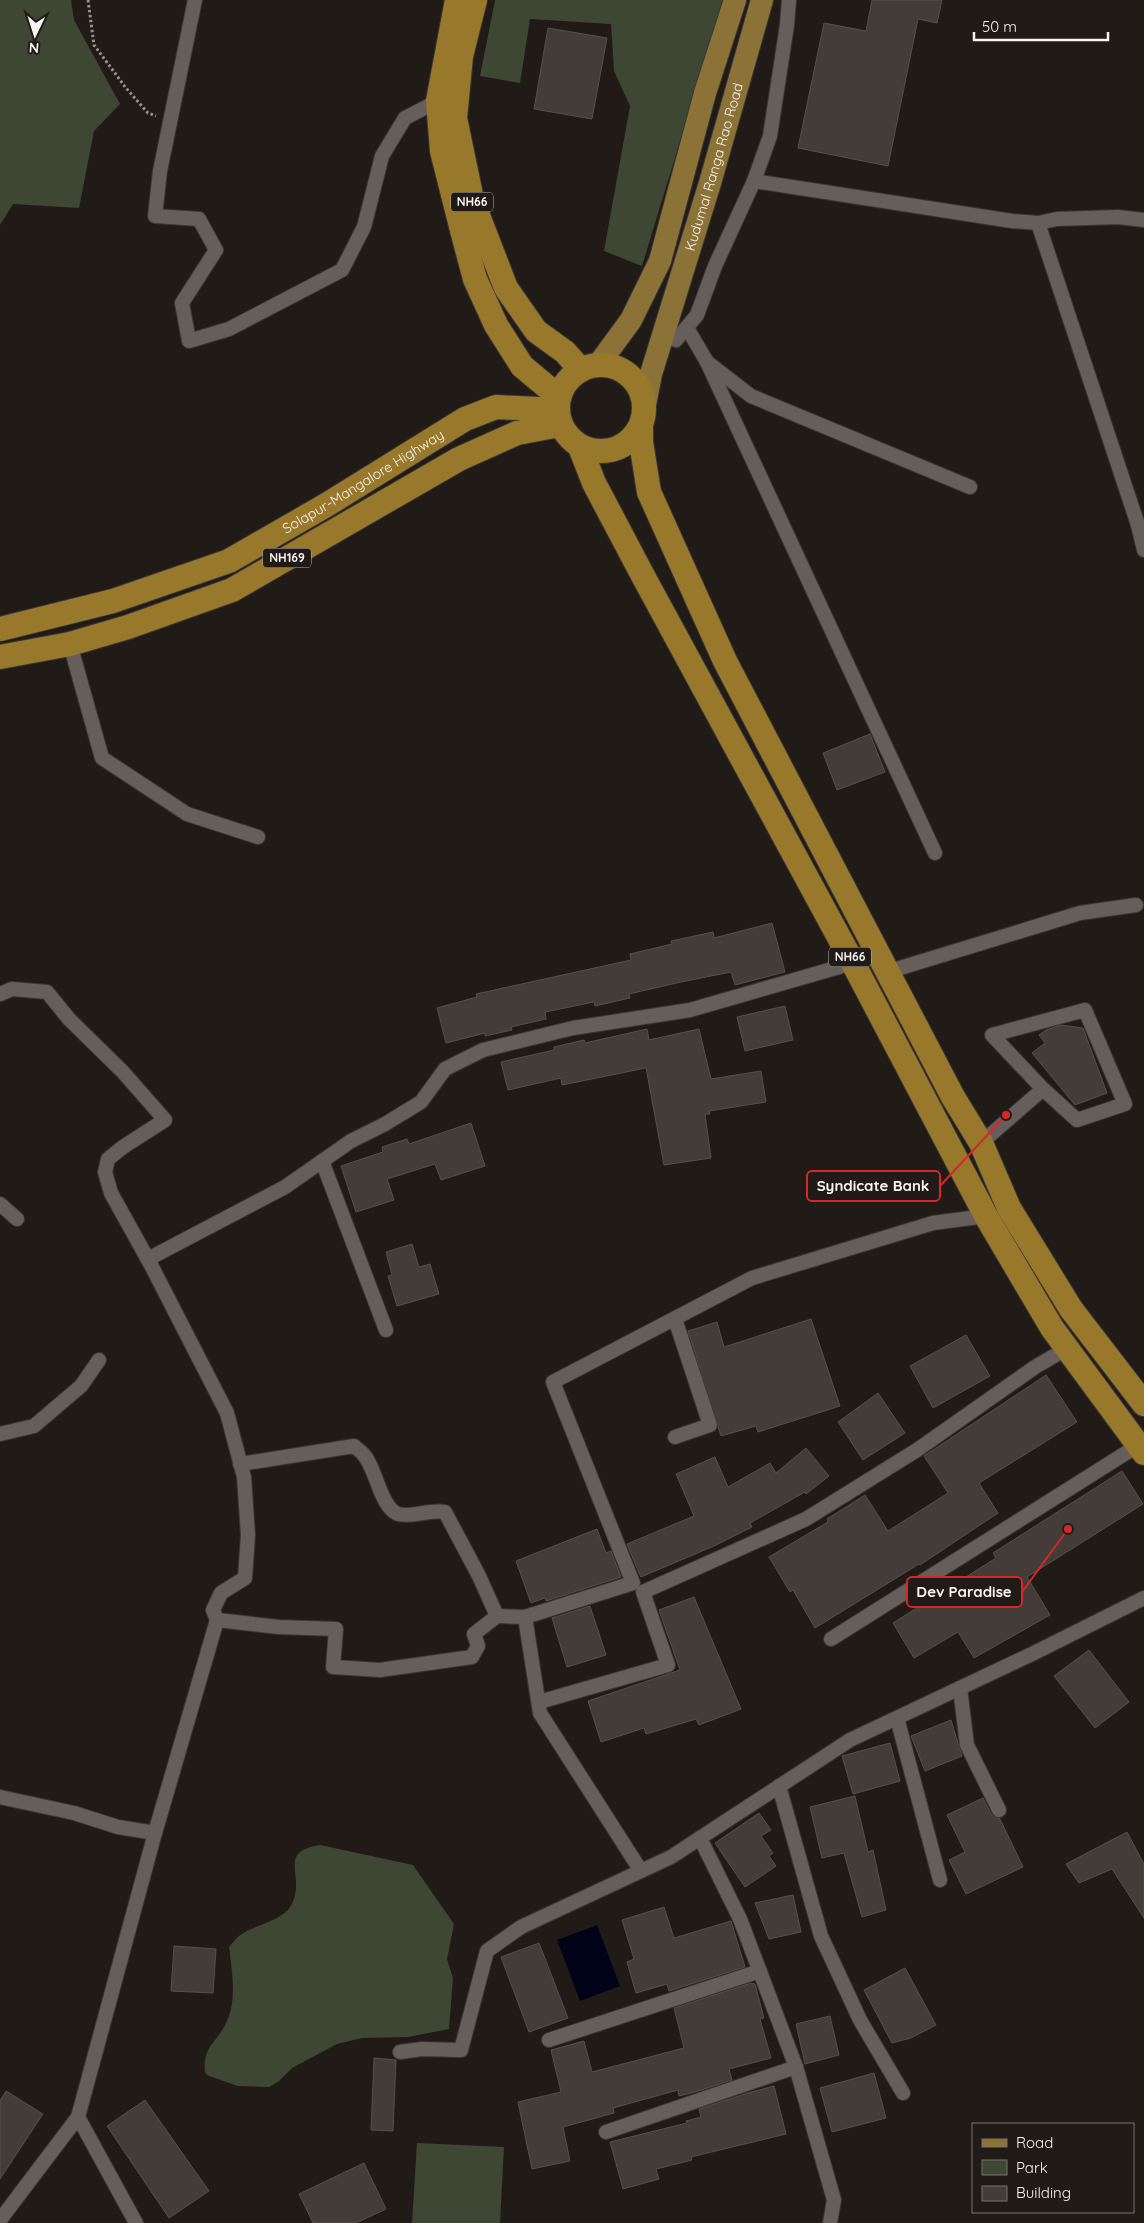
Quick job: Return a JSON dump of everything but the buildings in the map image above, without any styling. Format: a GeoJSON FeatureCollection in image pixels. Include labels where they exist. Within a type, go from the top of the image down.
{"type":"FeatureCollection","features":[{"type":"Feature","properties":{"kind":"highway","name":"NH66"},"geometry":{"type":"LineString","coordinates":[[457,0],[438,101],[442,151],[475,280],[496,325],[522,366],[559,411],[568,438],[580,447],[594,483],[629,550],[853,963],[986,1216],[1052,1328],[1141,1449]]}},
{"type":"Feature","properties":{"kind":"highway","name":"NH66"},"geometry":{"type":"LineString","coordinates":[[475,0],[461,56],[455,118],[472,200],[506,288],[536,331],[590,367],[612,366],[630,376],[642,392],[641,442],[649,492],[725,661],[953,1097],[981,1143],[1014,1217],[1070,1309],[1136,1381],[1144,1404]]}},
{"type":"Feature","properties":{"kind":"highway"},"geometry":{"type":"LineString","coordinates":[[559,411],[564,384],[573,374],[590,367]]}},
{"type":"Feature","properties":{"kind":"highway","name":"Solapur-Mangalore Highway"},"geometry":{"type":"LineString","coordinates":[[0,629],[113,601],[229,561],[328,504],[465,419],[496,407],[559,411]]}},
{"type":"Feature","properties":{"kind":"highway","name":"NH169"},"geometry":{"type":"LineString","coordinates":[[0,657],[70,644],[128,627],[232,590],[459,459],[517,433],[559,411]]}},
{"type":"Feature","properties":{"kind":"highway"},"geometry":{"type":"LineString","coordinates":[[580,447],[594,452],[608,452],[627,443],[643,416]]}},
{"type":"Feature","properties":{"kind":"main road"},"geometry":{"type":"LineString","coordinates":[[590,367],[631,320],[660,261],[705,93],[734,0]]}},
{"type":"Feature","properties":{"kind":"main road","name":"Kudumal Ranga Rao Road"},"geometry":{"type":"LineString","coordinates":[[643,416],[651,374],[710,183],[762,0]]}},
{"type":"Feature","properties":{"kind":"street"},"geometry":{"type":"LineString","coordinates":[[195,0],[160,171],[155,216],[199,219],[216,250],[182,303],[189,341],[228,329],[342,270],[364,227],[382,156],[405,118],[438,101]]}},
{"type":"Feature","properties":{"kind":"street"},"geometry":{"type":"LineString","coordinates":[[663,334],[676,340],[697,315],[715,266],[754,181],[770,136],[789,0]]}},
{"type":"Feature","properties":{"kind":"street"},"geometry":{"type":"LineString","coordinates":[[754,181],[1012,221],[1038,223],[1057,219],[1118,217],[1144,220]]}},
{"type":"Feature","properties":{"kind":"street"},"geometry":{"type":"LineString","coordinates":[[1038,223],[1141,525],[1144,550]]}},
{"type":"Feature","properties":{"kind":"street"},"geometry":{"type":"LineString","coordinates":[[687,328],[707,362],[935,853]]}},
{"type":"Feature","properties":{"kind":"street"},"geometry":{"type":"LineString","coordinates":[[707,362],[751,396],[970,487]]}},
{"type":"Feature","properties":{"kind":"street"},"geometry":{"type":"LineString","coordinates":[[70,644],[102,758],[187,814],[258,837]]}},
{"type":"Feature","properties":{"kind":"street"},"geometry":{"type":"LineString","coordinates":[[888,972],[1080,913],[1136,905]]}},
{"type":"Feature","properties":{"kind":"street"},"geometry":{"type":"LineString","coordinates":[[148,1259],[284,1186],[351,1141],[385,1124],[421,1102],[445,1070],[483,1050],[573,1028],[690,1010],[853,963]]}},
{"type":"Feature","properties":{"kind":"street"},"geometry":{"type":"LineString","coordinates":[[0,994],[12,989],[47,992],[69,1020],[122,1072],[165,1120],[122,1147],[108,1159],[105,1172],[111,1193],[148,1259],[227,1413],[244,1477],[248,1535],[245,1578],[221,1593],[213,1610],[217,1620],[155,1833],[78,2117],[0,2220]]}},
{"type":"Feature","properties":{"kind":"street"},"geometry":{"type":"LineString","coordinates":[[1085,1010],[1125,1104],[1077,1120],[1043,1089],[992,1034],[1085,1010]]}},
{"type":"Feature","properties":{"kind":"street"},"geometry":{"type":"LineString","coordinates":[[981,1143],[1043,1089]]}},
{"type":"Feature","properties":{"kind":"street"},"geometry":{"type":"LineString","coordinates":[[322,1161],[386,1330]]}},
{"type":"Feature","properties":{"kind":"street"},"geometry":{"type":"LineString","coordinates":[[0,1204],[17,1219]]}},
{"type":"Feature","properties":{"kind":"street"},"geometry":{"type":"LineString","coordinates":[[217,1620],[279,1628],[336,1629],[333,1667],[380,1670],[472,1657],[478,1646],[474,1634],[497,1616],[525,1617],[633,1583],[552,1382],[752,1278],[933,1223],[986,1216]]}},
{"type":"Feature","properties":{"kind":"street"},"geometry":{"type":"LineString","coordinates":[[675,1437],[710,1425],[676,1319]]}},
{"type":"Feature","properties":{"kind":"street"},"geometry":{"type":"LineString","coordinates":[[539,1702],[668,1665],[643,1592],[806,1519],[917,1450],[1035,1367],[1066,1349]]}},
{"type":"Feature","properties":{"kind":"street"},"geometry":{"type":"LineString","coordinates":[[0,1434],[34,1426],[81,1386],[100,1360]]}},
{"type":"Feature","properties":{"kind":"street"},"geometry":{"type":"LineString","coordinates":[[240,1464],[354,1446],[364,1454],[389,1507],[398,1514],[434,1510],[445,1512],[479,1576],[497,1616]]}},
{"type":"Feature","properties":{"kind":"street"},"geometry":{"type":"LineString","coordinates":[[831,1639],[1141,1449]]}},
{"type":"Feature","properties":{"kind":"street"},"geometry":{"type":"LineString","coordinates":[[400,2052],[422,2049],[461,2050],[487,1951],[521,1927],[671,1857],[850,1740],[1144,1598]]}},
{"type":"Feature","properties":{"kind":"street"},"geometry":{"type":"LineString","coordinates":[[525,1617],[540,1713],[641,1871]]}},
{"type":"Feature","properties":{"kind":"street"},"geometry":{"type":"LineString","coordinates":[[960,1688],[967,1745],[999,1810]]}},
{"type":"Feature","properties":{"kind":"street"},"geometry":{"type":"LineString","coordinates":[[897,1718],[940,1880]]}},
{"type":"Feature","properties":{"kind":"street"},"geometry":{"type":"LineString","coordinates":[[778,1786],[821,1936],[860,2020],[903,2093]]}},
{"type":"Feature","properties":{"kind":"street"},"geometry":{"type":"LineString","coordinates":[[1,1801],[74,1812],[118,1827],[155,1833]]}},
{"type":"Feature","properties":{"kind":"street"},"geometry":{"type":"LineString","coordinates":[[700,1838],[740,1919],[796,2067],[834,2200],[830,2223]]}},
{"type":"Feature","properties":{"kind":"street"},"geometry":{"type":"LineString","coordinates":[[549,2040],[760,1971]]}},
{"type":"Feature","properties":{"kind":"street"},"geometry":{"type":"LineString","coordinates":[[606,2132],[796,2067]]}},
{"type":"Feature","properties":{"kind":"street"},"geometry":{"type":"LineString","coordinates":[[78,2117],[136,2223]]}},
{"type":"Feature","properties":{"kind":"path"},"geometry":{"type":"LineString","coordinates":[[88,0],[94,45],[148,114],[170,120]]}},
{"type":"Feature","properties":{"kind":"green space"},"geometry":{"type":"Polygon","coordinates":[[[0,0],[71,0],[74,20],[120,104],[94,131],[79,208],[13,204],[0,225],[0,0]]]}},
{"type":"Feature","properties":{"kind":"green space"},"geometry":{"type":"Polygon","coordinates":[[[495,0],[723,0],[642,266],[604,251],[630,106],[614,71],[611,24],[530,19],[520,83],[480,76],[495,0]]]}},
{"type":"Feature","properties":{"kind":"green space"},"geometry":{"type":"Polygon","coordinates":[[[320,1845],[413,1865],[454,1924],[447,1959],[453,1978],[449,2029],[408,2037],[362,2038],[337,2044],[292,2068],[279,2081],[269,2087],[238,2086],[209,2076],[205,2073],[206,2056],[227,2021],[232,2003],[233,1984],[229,1947],[245,1932],[275,1919],[288,1910],[295,1893],[295,1859],[299,1853],[307,1848],[320,1845]]]}},
{"type":"Feature","properties":{"kind":"green space"},"geometry":{"type":"Polygon","coordinates":[[[417,2143],[504,2147],[500,2223],[412,2223],[417,2143]]]}},
{"type":"Feature","properties":{"kind":"water"},"geometry":{"type":"Polygon","coordinates":[[[597,1925],[620,1986],[580,2001],[557,1940],[597,1925]]]}},
{"type":"Feature","properties":{"kind":"place","name":"Syndicate Bank"},"geometry":{"type":"Point","coordinates":[1006,1115]}},
{"type":"Feature","properties":{"kind":"place","name":"Dev Paradise"},"geometry":{"type":"Point","coordinates":[1068,1529]}}]}
